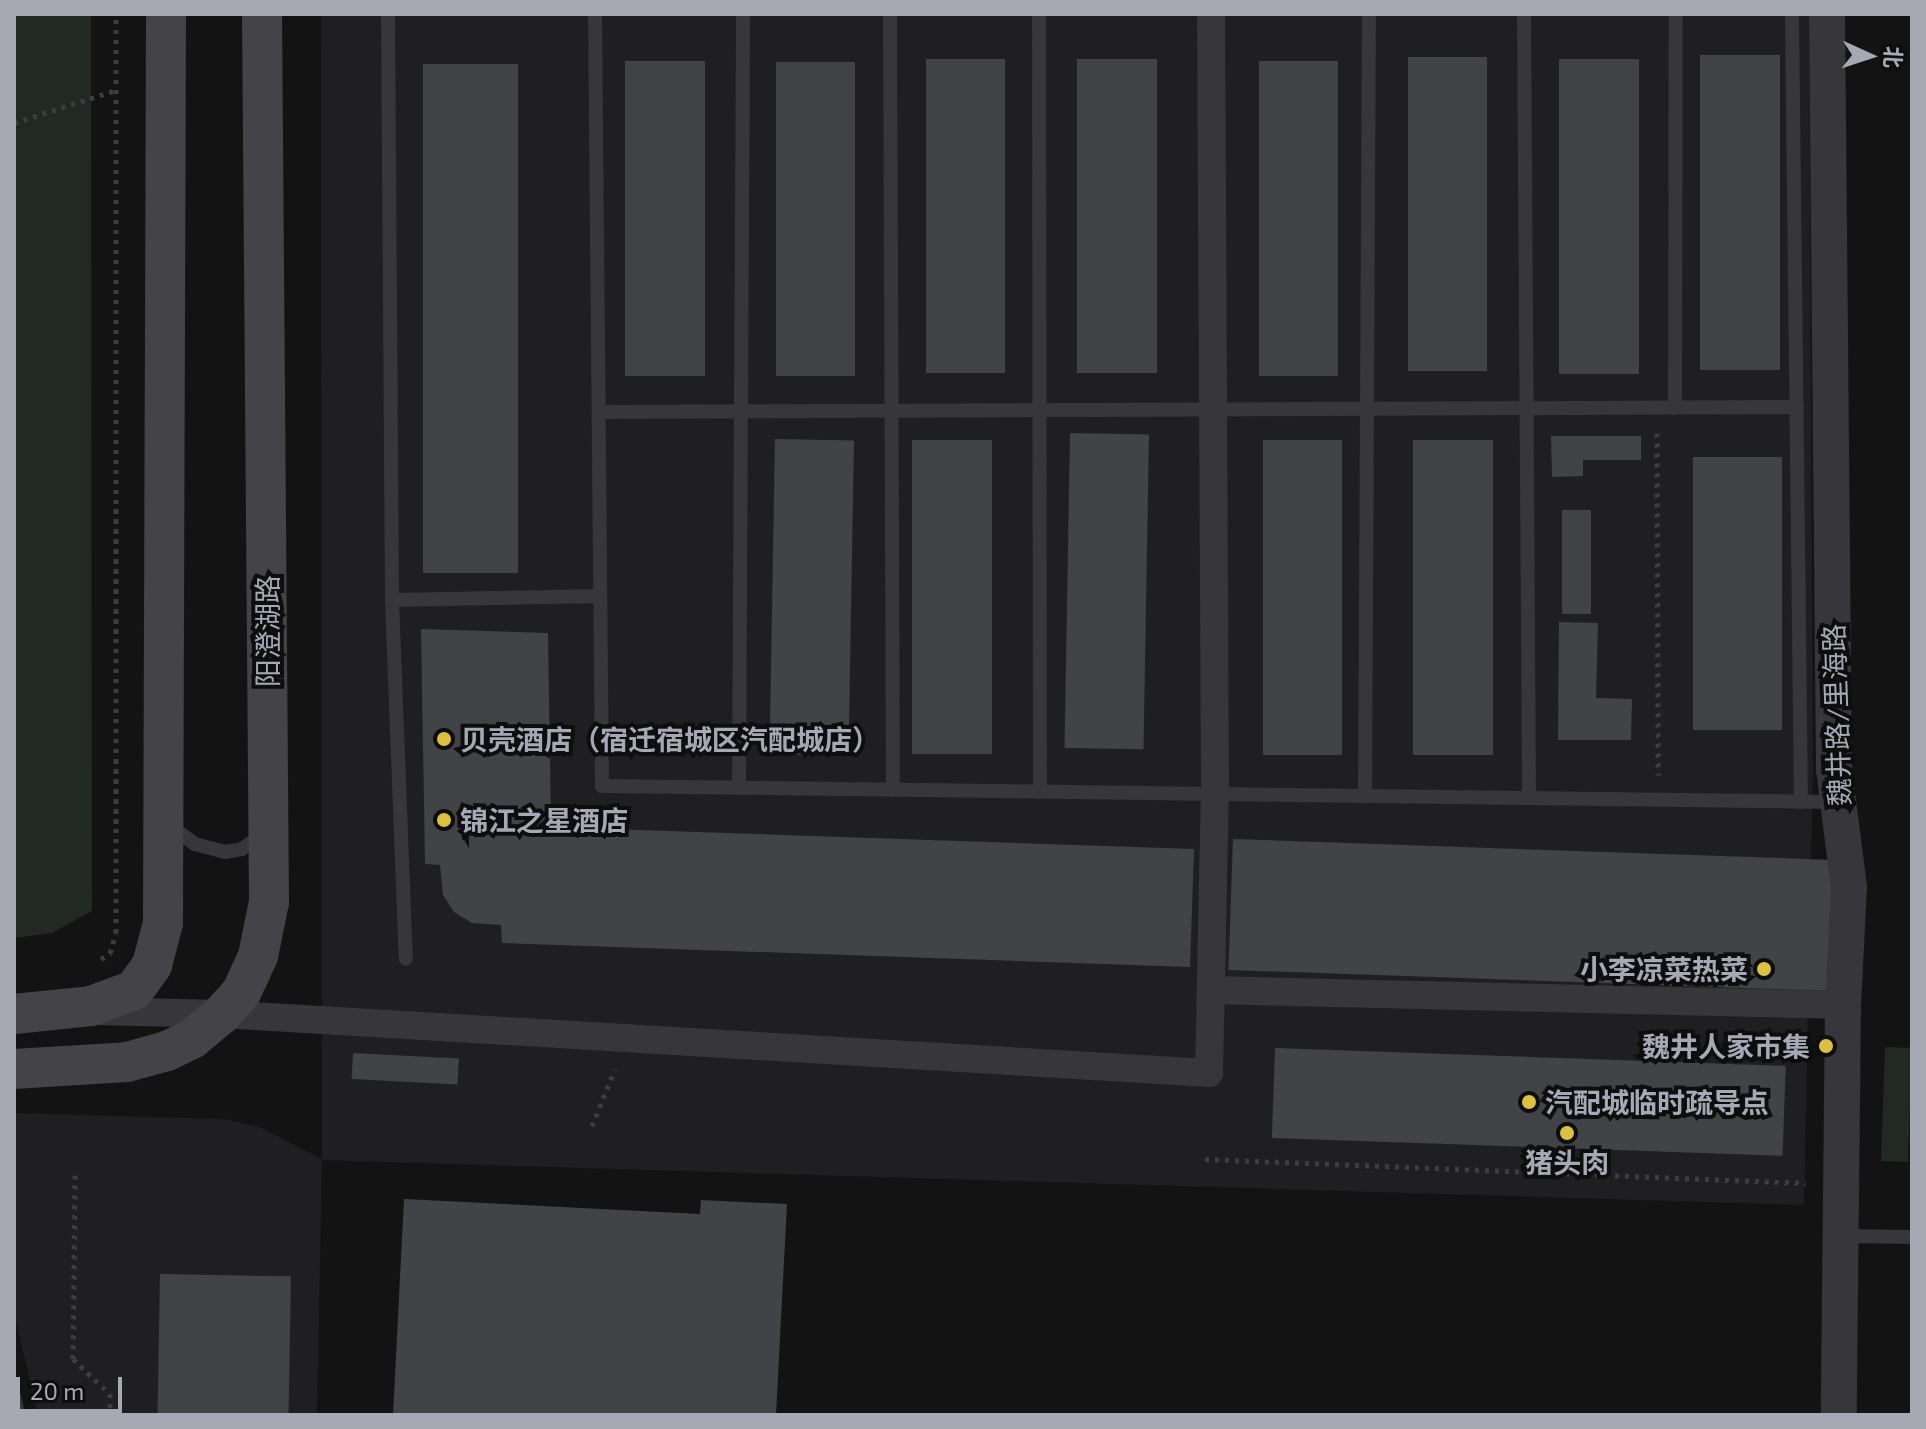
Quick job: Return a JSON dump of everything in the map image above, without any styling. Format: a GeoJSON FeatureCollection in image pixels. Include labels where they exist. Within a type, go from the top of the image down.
{"type":"FeatureCollection","features":[{"type":"Feature","properties":{"kind":"main road"},"geometry":{"type":"LineString","coordinates":[[14,1014],[62,1011],[115,1000],[134,990],[152,965],[163,923],[166,14]]}},
{"type":"Feature","properties":{"kind":"main road","name":"阳澄湖路"},"geometry":{"type":"LineString","coordinates":[[14,1069],[127,1062],[167,1051],[192,1039],[222,1014],[241,993],[258,956],[269,902],[262,14]]}},
{"type":"Feature","properties":{"kind":"street"},"geometry":{"type":"LineString","coordinates":[[62,1011],[222,1014],[1209,1073],[1215,794],[1211,14]]}},
{"type":"Feature","properties":{"kind":"street","name":"魏井路/里海路"},"geometry":{"type":"LineString","coordinates":[[1827,14],[1834,769],[1849,887],[1843,1005],[1839,1415]]}},
{"type":"Feature","properties":{"kind":"street"},"geometry":{"type":"LineString","coordinates":[[1211,990],[1843,1005]]}},
{"type":"Feature","properties":{"kind":"lane"},"geometry":{"type":"LineString","coordinates":[[388,14],[392,600],[406,959]]}},
{"type":"Feature","properties":{"kind":"lane"},"geometry":{"type":"LineString","coordinates":[[595,14],[602,786],[1838,802]]}},
{"type":"Feature","properties":{"kind":"lane"},"geometry":{"type":"LineString","coordinates":[[739,788],[743,14]]}},
{"type":"Feature","properties":{"kind":"lane"},"geometry":{"type":"LineString","coordinates":[[890,14],[893,790]]}},
{"type":"Feature","properties":{"kind":"lane"},"geometry":{"type":"LineString","coordinates":[[1039,14],[1040,792]]}},
{"type":"Feature","properties":{"kind":"lane"},"geometry":{"type":"LineString","coordinates":[[1365,796],[1369,14]]}},
{"type":"Feature","properties":{"kind":"lane"},"geometry":{"type":"LineString","coordinates":[[1524,14],[1529,798]]}},
{"type":"Feature","properties":{"kind":"lane"},"geometry":{"type":"LineString","coordinates":[[1675,408],[1676,14]]}},
{"type":"Feature","properties":{"kind":"lane"},"geometry":{"type":"LineString","coordinates":[[1792,14],[1801,802]]}},
{"type":"Feature","properties":{"kind":"lane"},"geometry":{"type":"LineString","coordinates":[[599,412],[1797,407]]}},
{"type":"Feature","properties":{"kind":"lane"},"geometry":{"type":"LineString","coordinates":[[392,600],[600,596]]}},
{"type":"Feature","properties":{"kind":"lane"},"geometry":{"type":"LineString","coordinates":[[163,820],[195,844],[225,852],[242,849],[255,840],[268,815]]}},
{"type":"Feature","properties":{"kind":"lane"},"geometry":{"type":"LineString","coordinates":[[1843,1236],[1912,1237]]}},
{"type":"Feature","properties":{"kind":"lane"},"geometry":{"type":"LineString","coordinates":[[14,1396],[18,1415]]}},
{"type":"Feature","properties":{"kind":"path"},"geometry":{"type":"LineString","coordinates":[[98,961],[110,953],[116,933],[116,14]]}},
{"type":"Feature","properties":{"kind":"path"},"geometry":{"type":"LineString","coordinates":[[14,123],[116,90]]}},
{"type":"Feature","properties":{"kind":"path"},"geometry":{"type":"LineString","coordinates":[[1657,408],[1658,800]]}},
{"type":"Feature","properties":{"kind":"path"},"geometry":{"type":"LineString","coordinates":[[592,1126],[627,1038]]}},
{"type":"Feature","properties":{"kind":"path"},"geometry":{"type":"LineString","coordinates":[[1205,1159],[1843,1185]]}},
{"type":"Feature","properties":{"kind":"path"},"geometry":{"type":"LineString","coordinates":[[75,1175],[73,1359],[110,1394],[110,1415]]}},
{"type":"Feature","properties":{"kind":"shaded area"},"geometry":{"type":"Polygon","coordinates":[[[14,14],[91,14],[92,911],[52,933],[14,938],[14,14]]]}},
{"type":"Feature","properties":{"kind":"shaded area"},"geometry":{"type":"Polygon","coordinates":[[[321,14],[1809,14],[1813,765],[1804,1205],[322,1160],[317,1415],[38,1415],[14,1312],[14,1113],[222,1119],[257,1126],[322,1159],[321,14]]]}},
{"type":"Feature","properties":{"kind":"shaded area"},"geometry":{"type":"Polygon","coordinates":[[[1885,1047],[1912,1048],[1908,1162],[1881,1161],[1885,1047]]]}},
{"type":"Feature","properties":{"kind":"building"},"geometry":{"type":"Polygon","coordinates":[[[1700,55],[1780,55],[1780,370],[1700,370],[1700,55]]]}},
{"type":"Feature","properties":{"kind":"building"},"geometry":{"type":"Polygon","coordinates":[[[1408,57],[1487,57],[1487,371],[1408,371],[1408,57]]]}},
{"type":"Feature","properties":{"kind":"building"},"geometry":{"type":"Polygon","coordinates":[[[926,59],[1005,59],[1005,373],[926,373],[926,59]]]}},
{"type":"Feature","properties":{"kind":"building"},"geometry":{"type":"Polygon","coordinates":[[[1077,59],[1157,59],[1157,373],[1077,373],[1077,59]]]}},
{"type":"Feature","properties":{"kind":"building"},"geometry":{"type":"Polygon","coordinates":[[[1559,59],[1639,59],[1639,374],[1559,374],[1559,59]]]}},
{"type":"Feature","properties":{"kind":"building"},"geometry":{"type":"Polygon","coordinates":[[[625,61],[705,61],[705,376],[625,376],[625,61]]]}},
{"type":"Feature","properties":{"kind":"building"},"geometry":{"type":"Polygon","coordinates":[[[1259,61],[1338,61],[1338,376],[1259,376],[1259,61]]]}},
{"type":"Feature","properties":{"kind":"building"},"geometry":{"type":"Polygon","coordinates":[[[776,62],[855,62],[855,376],[776,376],[776,62]]]}},
{"type":"Feature","properties":{"kind":"building"},"geometry":{"type":"Polygon","coordinates":[[[423,64],[518,64],[518,573],[423,573],[423,64]]]}},
{"type":"Feature","properties":{"kind":"building"},"geometry":{"type":"Polygon","coordinates":[[[1070,433],[1149,434],[1143,749],[1065,748],[1070,433]]]}},
{"type":"Feature","properties":{"kind":"building"},"geometry":{"type":"Polygon","coordinates":[[[1551,436],[1641,436],[1641,460],[1583,460],[1583,476],[1552,477],[1551,436]]]}},
{"type":"Feature","properties":{"kind":"building"},"geometry":{"type":"Polygon","coordinates":[[[775,439],[854,440],[848,755],[770,754],[775,439]]]}},
{"type":"Feature","properties":{"kind":"building"},"geometry":{"type":"Polygon","coordinates":[[[912,440],[992,440],[992,754],[912,754],[912,440]]]}},
{"type":"Feature","properties":{"kind":"building"},"geometry":{"type":"Polygon","coordinates":[[[1263,440],[1342,440],[1342,755],[1263,755],[1263,440]]]}},
{"type":"Feature","properties":{"kind":"building"},"geometry":{"type":"Polygon","coordinates":[[[1413,440],[1493,440],[1493,755],[1413,755],[1413,440]]]}},
{"type":"Feature","properties":{"kind":"building"},"geometry":{"type":"Polygon","coordinates":[[[1693,457],[1782,457],[1782,730],[1693,730],[1693,457]]]}},
{"type":"Feature","properties":{"kind":"building"},"geometry":{"type":"Polygon","coordinates":[[[1562,510],[1591,510],[1591,614],[1562,614],[1562,510]]]}},
{"type":"Feature","properties":{"kind":"building"},"geometry":{"type":"Polygon","coordinates":[[[1559,622],[1598,623],[1596,698],[1632,699],[1631,740],[1558,740],[1559,622]]]}},
{"type":"Feature","properties":{"kind":"building"},"geometry":{"type":"Polygon","coordinates":[[[421,629],[548,633],[551,827],[1194,849],[1190,967],[502,943],[501,925],[472,923],[454,912],[443,895],[440,865],[425,864],[421,629]]]}},
{"type":"Feature","properties":{"kind":"building"},"geometry":{"type":"Polygon","coordinates":[[[1233,839],[1836,860],[1831,991],[1228,970],[1233,839]]]}},
{"type":"Feature","properties":{"kind":"building","name":"汽配城临时疏导点"},"geometry":{"type":"Polygon","coordinates":[[[1275,1048],[1786,1066],[1783,1156],[1272,1138],[1275,1048]]]}},
{"type":"Feature","properties":{"kind":"building"},"geometry":{"type":"Polygon","coordinates":[[[353,1053],[459,1059],[457,1085],[352,1079],[353,1053]]]}},
{"type":"Feature","properties":{"kind":"building"},"geometry":{"type":"Polygon","coordinates":[[[404,1199],[700,1214],[701,1200],[787,1204],[776,1415],[393,1415],[404,1199]]]}},
{"type":"Feature","properties":{"kind":"building"},"geometry":{"type":"Polygon","coordinates":[[[160,1274],[291,1276],[289,1415],[158,1415],[160,1274]]]}},
{"type":"Feature","properties":{"kind":"place","name":"贝壳酒店（宿迁宿城区汽配城店）"},"geometry":{"type":"Point","coordinates":[444,739]}},
{"type":"Feature","properties":{"kind":"place","name":"锦江之星酒店"},"geometry":{"type":"Point","coordinates":[444,820]}},
{"type":"Feature","properties":{"kind":"place","name":"小李凉菜热菜"},"geometry":{"type":"Point","coordinates":[1764,969]}},
{"type":"Feature","properties":{"kind":"place","name":"魏井人家市集"},"geometry":{"type":"Point","coordinates":[1826,1046]}},
{"type":"Feature","properties":{"kind":"place","name":"汽配城临时疏导点"},"geometry":{"type":"Point","coordinates":[1529,1102]}},
{"type":"Feature","properties":{"kind":"place","name":"猪头肉"},"geometry":{"type":"Point","coordinates":[1567,1133]}}]}
